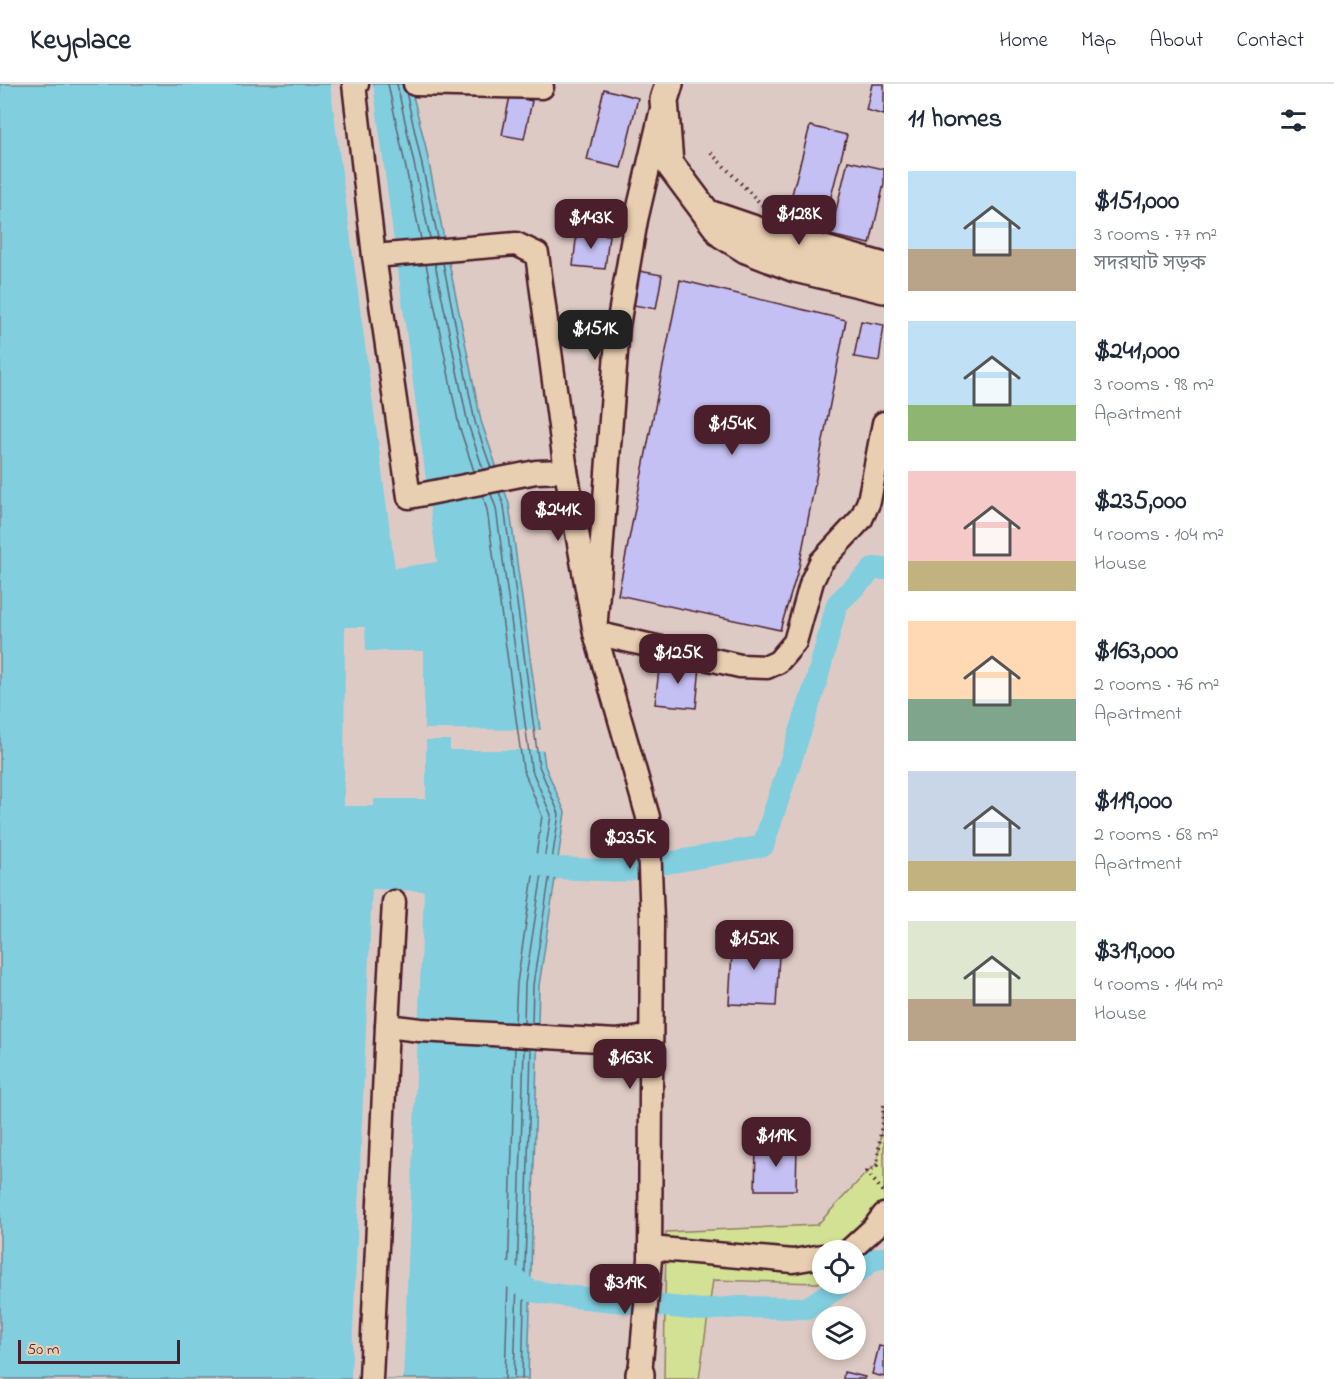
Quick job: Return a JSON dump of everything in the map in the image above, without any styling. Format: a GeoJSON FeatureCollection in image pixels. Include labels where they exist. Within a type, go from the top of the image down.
{"type":"FeatureCollection","features":[{"type":"Feature","properties":{"kind":"main road"},"geometry":{"type":"LineString","coordinates":[[667,92],[669,162],[704,213],[722,234],[746,249],[795,268],[884,289]]}},
{"type":"Feature","properties":{"kind":"main road"},"geometry":{"type":"LineString","coordinates":[[704,213],[764,234],[884,267]]}},
{"type":"Feature","properties":{"kind":"street"},"geometry":{"type":"LineString","coordinates":[[357,84],[354,84],[374,256],[409,497],[536,472],[566,471]]}},
{"type":"Feature","properties":{"kind":"street"},"geometry":{"type":"LineString","coordinates":[[415,84],[542,87]]}},
{"type":"Feature","properties":{"kind":"street"},"geometry":{"type":"LineString","coordinates":[[595,633],[618,326],[636,220],[667,92]]}},
{"type":"Feature","properties":{"kind":"street"},"geometry":{"type":"LineString","coordinates":[[374,256],[516,244],[537,254],[566,471],[595,633],[648,817],[652,921],[650,1254],[640,1376]]}},
{"type":"Feature","properties":{"kind":"street"},"geometry":{"type":"LineString","coordinates":[[595,633],[740,666],[767,667],[778,662],[795,642],[812,581],[821,562],[850,533],[865,510],[884,423]]}},
{"type":"Feature","properties":{"kind":"street"},"geometry":{"type":"LineString","coordinates":[[371,1379],[394,902]]}},
{"type":"Feature","properties":{"kind":"street"},"geometry":{"type":"LineString","coordinates":[[387,1026],[420,1030],[616,1041],[650,1037]]}},
{"type":"Feature","properties":{"kind":"street"},"geometry":{"type":"LineString","coordinates":[[861,1240],[884,1215]]}},
{"type":"Feature","properties":{"kind":"street"},"geometry":{"type":"LineString","coordinates":[[650,1254],[793,1261],[812,1258]]}},
{"type":"Feature","properties":{"kind":"path"},"geometry":{"type":"LineString","coordinates":[[884,1106],[877,1165],[867,1172],[884,1192]]}},
{"type":"Feature","properties":{"kind":"green space"},"geometry":{"type":"Polygon","coordinates":[[[884,1105],[884,1228],[866,1242],[866,1240],[812,1240],[812,1283],[713,1280],[699,1379],[664,1379],[666,1232],[817,1225],[867,1172],[877,1165],[884,1105]]]}},
{"type":"Feature","properties":{"kind":"water"},"geometry":{"type":"Polygon","coordinates":[[[0,84],[410,84],[425,144],[481,421],[509,504],[545,766],[565,812],[539,986],[528,1379],[0,1379],[0,84]]]}},
{"type":"Feature","properties":{"kind":"pier"},"geometry":{"type":"Polygon","coordinates":[[[330,84],[373,84],[437,562],[395,568],[330,84]]]}},
{"type":"Feature","properties":{"kind":"pier"},"geometry":{"type":"Polygon","coordinates":[[[345,627],[365,627],[366,651],[424,651],[424,729],[543,730],[546,750],[450,750],[450,740],[426,740],[426,799],[374,799],[374,806],[344,806],[345,627]]]}},
{"type":"Feature","properties":{"kind":"pier"},"geometry":{"type":"Polygon","coordinates":[[[372,889],[424,891],[403,1379],[351,1379],[372,889]]]}},
{"type":"Feature","properties":{"kind":"building"},"geometry":{"type":"Polygon","coordinates":[[[872,84],[884,84],[884,115],[866,110],[872,84]]]}},
{"type":"Feature","properties":{"kind":"building"},"geometry":{"type":"Polygon","coordinates":[[[604,89],[638,98],[621,168],[587,160],[604,89]]]}},
{"type":"Feature","properties":{"kind":"building"},"geometry":{"type":"Polygon","coordinates":[[[510,96],[532,101],[524,139],[502,135],[510,96]]]}},
{"type":"Feature","properties":{"kind":"building"},"geometry":{"type":"Polygon","coordinates":[[[810,126],[847,135],[822,231],[785,221],[810,126]]]}},
{"type":"Feature","properties":{"kind":"building"},"geometry":{"type":"Polygon","coordinates":[[[848,161],[884,169],[884,184],[870,244],[830,235],[848,161]]]}},
{"type":"Feature","properties":{"kind":"building"},"geometry":{"type":"Polygon","coordinates":[[[577,231],[609,235],[605,269],[573,266],[577,231]]]}},
{"type":"Feature","properties":{"kind":"building"},"geometry":{"type":"Polygon","coordinates":[[[639,271],[662,275],[656,309],[633,305],[639,271]]]}},
{"type":"Feature","properties":{"kind":"building"},"geometry":{"type":"Polygon","coordinates":[[[680,280],[846,320],[799,567],[780,630],[618,595],[680,280]]]}},
{"type":"Feature","properties":{"kind":"building"},"geometry":{"type":"Polygon","coordinates":[[[861,321],[884,325],[879,361],[854,357],[861,321]]]}},
{"type":"Feature","properties":{"kind":"building"},"geometry":{"type":"Polygon","coordinates":[[[660,661],[700,666],[696,708],[655,704],[660,661]]]}},
{"type":"Feature","properties":{"kind":"building"},"geometry":{"type":"Polygon","coordinates":[[[733,935],[780,938],[776,1006],[729,1004],[733,935]]]}},
{"type":"Feature","properties":{"kind":"building"},"geometry":{"type":"Polygon","coordinates":[[[756,1147],[797,1147],[796,1190],[755,1190],[756,1147]]]}},
{"type":"Feature","properties":{"kind":"building"},"geometry":{"type":"Polygon","coordinates":[[[879,1346],[884,1347],[884,1377],[872,1374],[879,1346]]]}},
{"type":"Feature","properties":{"kind":"building"},"geometry":{"type":"Polygon","coordinates":[[[844,1372],[865,1377],[864,1379],[843,1379],[844,1372]]]}},
{"type":"Feature","properties":{"kind":"waterway"},"geometry":{"type":"LineString","coordinates":[[528,863],[556,868],[622,871],[763,846],[816,683],[837,604],[874,568],[884,569]]}},
{"type":"Feature","properties":{"kind":"waterway"},"geometry":{"type":"LineString","coordinates":[[866,1265],[874,1259],[884,1258]]}},
{"type":"Feature","properties":{"kind":"waterway"},"geometry":{"type":"LineString","coordinates":[[508,1274],[531,1291],[702,1310],[741,1307],[807,1308],[828,1294]]}}]}
